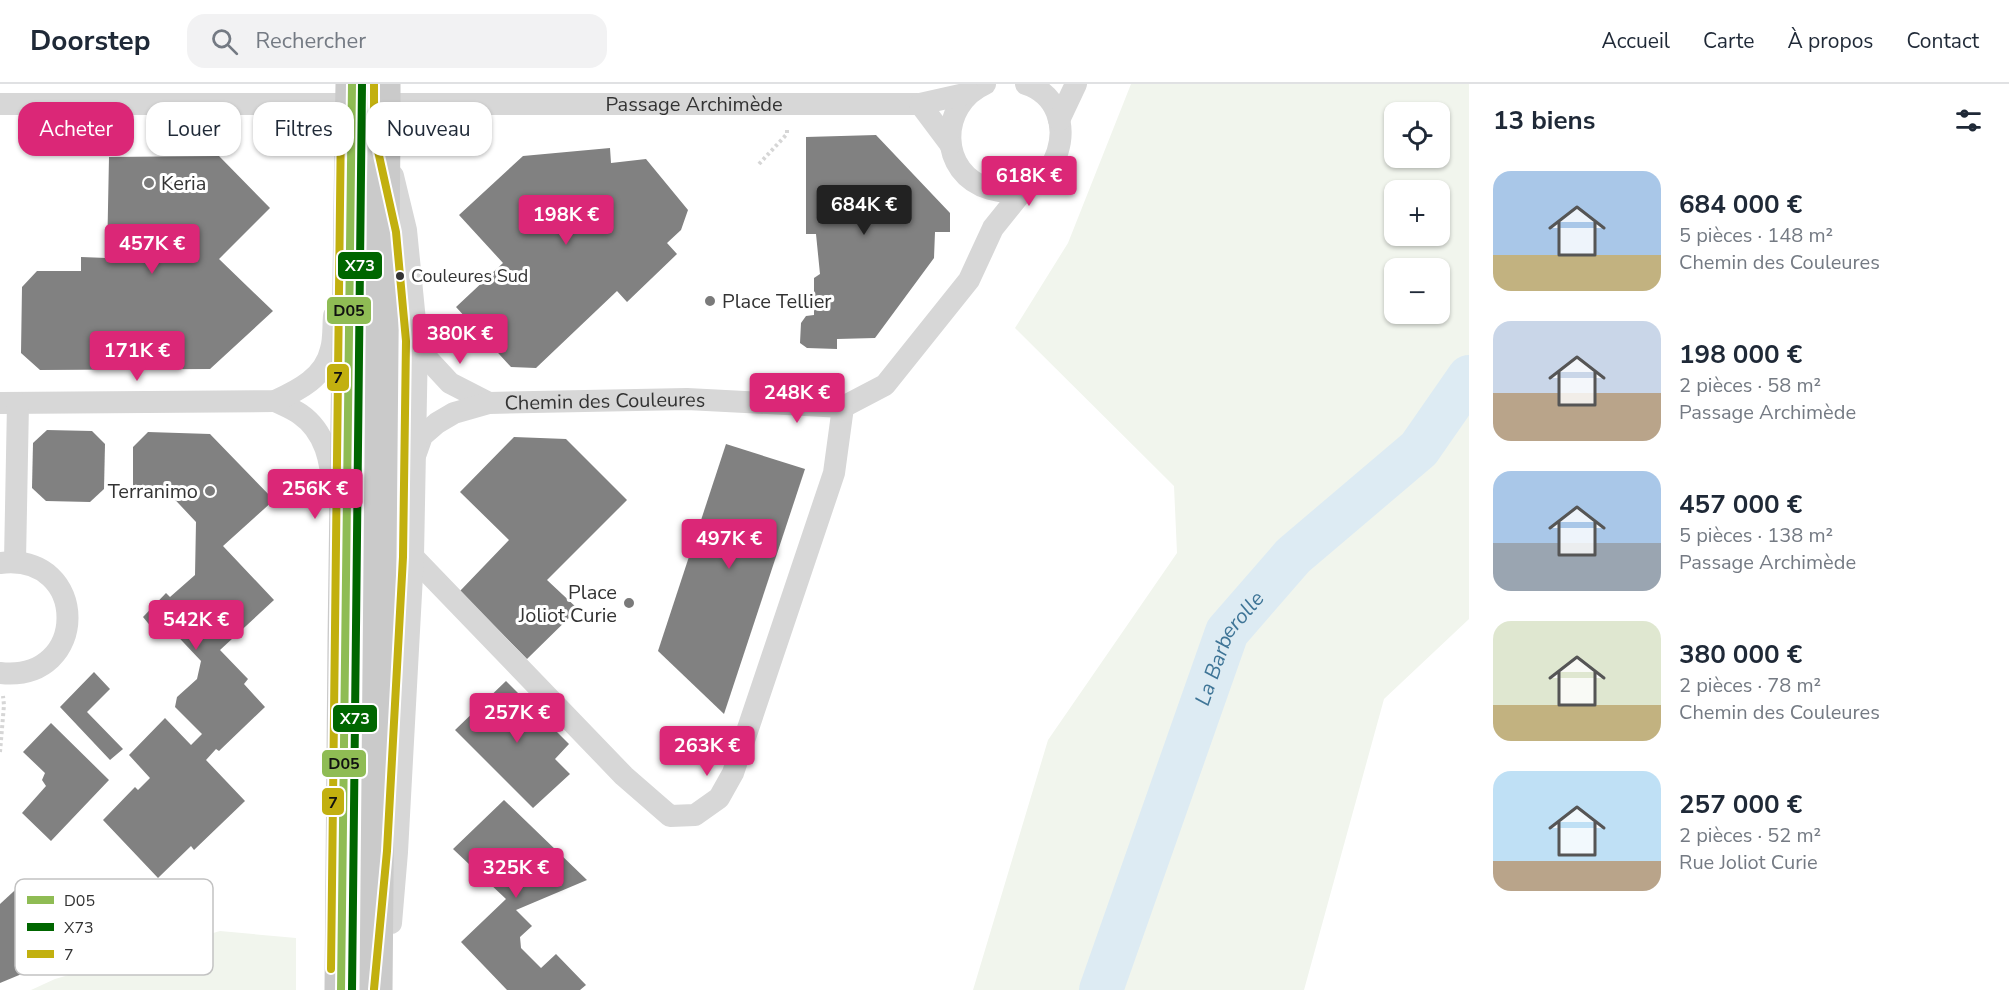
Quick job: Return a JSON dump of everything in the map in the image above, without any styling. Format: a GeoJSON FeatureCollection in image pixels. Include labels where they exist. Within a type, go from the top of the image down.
{"type":"FeatureCollection","features":[{"type":"Feature","properties":{"kind":"main road"},"geometry":{"type":"LineString","coordinates":[[352,84],[352,102]]}},
{"type":"Feature","properties":{"kind":"main road"},"geometry":{"type":"LineString","coordinates":[[384,84],[384,102]]}},
{"type":"Feature","properties":{"kind":"main road"},"geometry":{"type":"LineString","coordinates":[[341,990],[351,156]]}},
{"type":"Feature","properties":{"kind":"main road"},"geometry":{"type":"LineString","coordinates":[[376,990],[384,156]]}},
{"type":"Feature","properties":{"kind":"street"},"geometry":{"type":"LineString","coordinates":[[413,557],[624,776],[670,816],[695,815],[718,798],[733,773],[834,473],[843,407],[885,384],[969,280],[993,228],[1026,187],[1048,171],[1056,160],[1061,134],[1059,120],[1053,106],[1031,84]]}},
{"type":"Feature","properties":{"kind":"street"},"geometry":{"type":"LineString","coordinates":[[1059,120],[1076,84]]}},
{"type":"Feature","properties":{"kind":"street"},"geometry":{"type":"LineString","coordinates":[[977,89],[960,104],[953,116],[950,144],[955,160],[979,185],[1002,191],[1026,187]]}},
{"type":"Feature","properties":{"kind":"street","name":"Passage Archimède"},"geometry":{"type":"LineString","coordinates":[[0,104],[920,104],[977,89]]}},
{"type":"Feature","properties":{"kind":"street"},"geometry":{"type":"LineString","coordinates":[[920,104],[950,144]]}},
{"type":"Feature","properties":{"kind":"street"},"geometry":{"type":"LineString","coordinates":[[1,674],[20,674],[37,669],[52,658],[63,643],[68,625],[68,606],[61,589],[49,574],[33,565],[8,562],[9,403],[275,401],[296,392],[311,382],[323,368],[331,350],[349,156]]}},
{"type":"Feature","properties":{"kind":"street"},"geometry":{"type":"LineString","coordinates":[[384,990],[397,852],[413,557],[417,341],[406,230],[389,156]]}},
{"type":"Feature","properties":{"kind":"street"},"geometry":{"type":"LineString","coordinates":[[979,185],[993,228]]}},
{"type":"Feature","properties":{"kind":"street"},"geometry":{"type":"LineString","coordinates":[[417,341],[424,355],[450,383],[489,403]]}},
{"type":"Feature","properties":{"kind":"street","name":"Chemin des Couleures"},"geometry":{"type":"LineString","coordinates":[[489,403],[687,399],[843,407]]}},
{"type":"Feature","properties":{"kind":"street"},"geometry":{"type":"LineString","coordinates":[[275,401],[300,414],[311,424],[331,463],[344,641]]}},
{"type":"Feature","properties":{"kind":"street"},"geometry":{"type":"LineString","coordinates":[[415,455],[422,436],[437,423],[454,413],[489,403]]}},
{"type":"Feature","properties":{"kind":"path"},"geometry":{"type":"LineString","coordinates":[[759,164],[787,134],[787,126]]}},
{"type":"Feature","properties":{"kind":"path"},"geometry":{"type":"LineString","coordinates":[[0,752],[4,705],[1,674]]}},
{"type":"Feature","properties":{"kind":"shaded area"},"geometry":{"type":"Polygon","coordinates":[[[1131,84],[1469,84],[1469,619],[1384,699],[1304,990],[973,990],[1048,740],[1177,553],[1174,486],[1015,328],[1068,243],[1131,84]]]}},
{"type":"Feature","properties":{"kind":"shaded area"},"geometry":{"type":"Polygon","coordinates":[[[220,931],[296,938],[296,990],[31,990],[69,975],[213,975],[213,933],[220,931]]]}},
{"type":"Feature","properties":{"kind":"building"},"geometry":{"type":"Polygon","coordinates":[[[876,135],[950,213],[950,232],[935,232],[934,258],[875,338],[837,339],[837,349],[807,348],[800,343],[801,323],[806,316],[814,315],[814,278],[820,274],[816,234],[806,234],[806,137],[876,135]]]}},
{"type":"Feature","properties":{"kind":"building"},"geometry":{"type":"Polygon","coordinates":[[[610,148],[611,163],[646,159],[688,210],[681,230],[667,243],[677,254],[627,302],[617,291],[536,368],[511,367],[456,307],[503,263],[459,215],[523,156],[610,148]]]}},
{"type":"Feature","properties":{"kind":"building"},"geometry":{"type":"Polygon","coordinates":[[[219,156],[270,208],[219,259],[273,311],[210,369],[40,370],[21,353],[22,287],[37,271],[81,271],[81,257],[107,258],[109,157],[219,156]]]}},
{"type":"Feature","properties":{"kind":"building"},"geometry":{"type":"Polygon","coordinates":[[[767,376],[783,376],[784,385],[767,385],[767,376]]]}},
{"type":"Feature","properties":{"kind":"building"},"geometry":{"type":"Polygon","coordinates":[[[47,430],[92,431],[105,444],[104,489],[90,502],[46,501],[32,488],[33,443],[47,430]]]}},
{"type":"Feature","properties":{"kind":"building"},"geometry":{"type":"Polygon","coordinates":[[[148,432],[210,434],[274,500],[223,546],[274,600],[220,650],[248,679],[244,684],[265,707],[219,751],[216,749],[206,760],[245,801],[194,850],[191,846],[158,878],[103,820],[135,787],[138,790],[150,778],[129,755],[165,718],[191,745],[202,734],[175,707],[177,697],[197,679],[201,661],[167,625],[157,634],[143,617],[166,593],[170,597],[195,575],[196,522],[165,489],[133,489],[133,447],[148,432]]]}},
{"type":"Feature","properties":{"kind":"building"},"geometry":{"type":"Polygon","coordinates":[[[514,437],[566,439],[627,500],[547,580],[578,609],[527,659],[460,591],[509,540],[460,492],[514,437]]]}},
{"type":"Feature","properties":{"kind":"building"},"geometry":{"type":"Polygon","coordinates":[[[726,444],[805,469],[724,714],[658,651],[726,444]]]}},
{"type":"Feature","properties":{"kind":"building"},"geometry":{"type":"Polygon","coordinates":[[[94,672],[110,689],[87,712],[123,749],[110,760],[60,707],[94,672]]]}},
{"type":"Feature","properties":{"kind":"building"},"geometry":{"type":"Polygon","coordinates":[[[506,681],[569,744],[555,759],[570,774],[533,808],[455,730],[506,681]]]}},
{"type":"Feature","properties":{"kind":"building"},"geometry":{"type":"Polygon","coordinates":[[[51,723],[109,780],[51,841],[22,813],[46,786],[42,780],[45,773],[23,752],[51,723]]]}},
{"type":"Feature","properties":{"kind":"building"},"geometry":{"type":"Polygon","coordinates":[[[504,800],[587,880],[516,910],[532,926],[520,937],[521,948],[541,968],[556,954],[586,985],[580,990],[507,990],[461,942],[506,899],[453,849],[504,800]]]}},
{"type":"Feature","properties":{"kind":"building"},"geometry":{"type":"Polygon","coordinates":[[[15,890],[15,975],[19,975],[0,983],[0,904],[15,890]]]}},
{"type":"Feature","properties":{"kind":"waterway","name":"La Barberolle"},"geometry":{"type":"LineString","coordinates":[[1101,990],[1227,632],[1293,556],[1419,449],[1469,377]]}},
{"type":"Feature","properties":{"kind":"transit line","name":"D05"},"geometry":{"type":"LineString","coordinates":[[341,990],[352,84]]}},
{"type":"Feature","properties":{"kind":"transit line","name":"X73"},"geometry":{"type":"LineString","coordinates":[[352,990],[362,84]]}},
{"type":"Feature","properties":{"kind":"transit line","name":"7"},"geometry":{"type":"LineString","coordinates":[[374,84],[374,133],[396,232],[406,341],[403,557],[387,851],[374,989]]}},
{"type":"Feature","properties":{"kind":"transit line","name":"7"},"geometry":{"type":"LineString","coordinates":[[331,969],[341,156]]}},
{"type":"Feature","properties":{"kind":"place","name":"Keria"},"geometry":{"type":"Point","coordinates":[149,183]}},
{"type":"Feature","properties":{"kind":"place","name":"Couleures Sud"},"geometry":{"type":"Point","coordinates":[400,276]}},
{"type":"Feature","properties":{"kind":"place","name":"Place Tellier"},"geometry":{"type":"Point","coordinates":[710,301]}},
{"type":"Feature","properties":{"kind":"place","name":"Terranimo"},"geometry":{"type":"Point","coordinates":[210,491]}},
{"type":"Feature","properties":{"kind":"place","name":"Place Joliot Curie"},"geometry":{"type":"Point","coordinates":[629,603]}}]}
